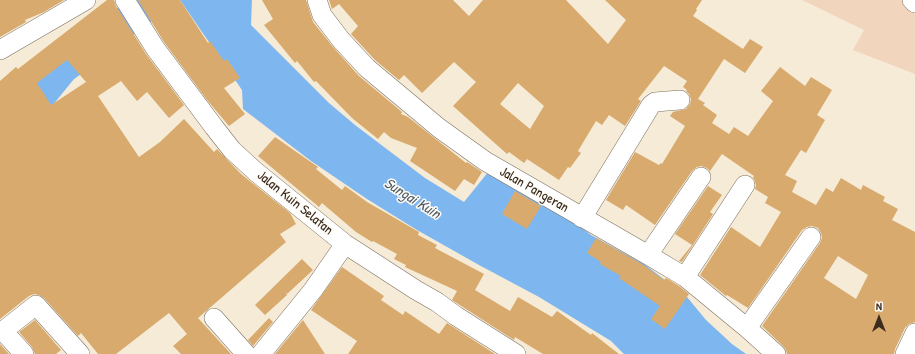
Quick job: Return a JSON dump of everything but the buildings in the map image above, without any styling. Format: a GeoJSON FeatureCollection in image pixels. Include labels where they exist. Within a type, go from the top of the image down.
{"type":"FeatureCollection","features":[{"type":"Feature","properties":{"kind":"street"},"geometry":{"type":"LineString","coordinates":[[0,50],[86,0]]}},
{"type":"Feature","properties":{"kind":"street","name":"Jalan Pangeran"},"geometry":{"type":"LineString","coordinates":[[317,0],[322,15],[341,40],[366,68],[439,128],[485,161],[685,277],[776,354]]}},
{"type":"Feature","properties":{"kind":"street"},"geometry":{"type":"LineString","coordinates":[[912,0],[915,3]]}},
{"type":"Feature","properties":{"kind":"street","name":"Jalan Kuin Selatan"},"geometry":{"type":"LineString","coordinates":[[127,4],[155,48],[232,150],[256,172],[345,244],[516,354]]}},
{"type":"Feature","properties":{"kind":"street"},"geometry":{"type":"LineString","coordinates":[[582,218],[651,105],[655,102],[680,100]]}},
{"type":"Feature","properties":{"kind":"street"},"geometry":{"type":"LineString","coordinates":[[648,255],[701,177]]}},
{"type":"Feature","properties":{"kind":"street"},"geometry":{"type":"LineString","coordinates":[[685,277],[745,185]]}},
{"type":"Feature","properties":{"kind":"street"},"geometry":{"type":"LineString","coordinates":[[747,328],[811,237]]}},
{"type":"Feature","properties":{"kind":"street"},"geometry":{"type":"LineString","coordinates":[[261,354],[313,290],[345,244]]}},
{"type":"Feature","properties":{"kind":"street"},"geometry":{"type":"LineString","coordinates":[[24,354],[3,331],[36,305],[80,354]]}},
{"type":"Feature","properties":{"kind":"street"},"geometry":{"type":"LineString","coordinates":[[214,318],[246,354]]}},
{"type":"Feature","properties":{"kind":"street"},"geometry":{"type":"LineString","coordinates":[[906,354],[915,333]]}},
{"type":"Feature","properties":{"kind":"shaded area"},"geometry":{"type":"Polygon","coordinates":[[[802,0],[915,0],[915,74],[853,50],[864,30],[802,0]]]}},
{"type":"Feature","properties":{"kind":"water","name":"Sungai Kuin"},"geometry":{"type":"Polygon","coordinates":[[[180,0],[252,0],[251,25],[329,103],[355,125],[425,178],[464,202],[489,171],[571,219],[591,235],[644,264],[687,297],[706,320],[732,344],[746,354],[624,354],[611,341],[539,297],[417,230],[367,199],[311,161],[243,109],[242,90],[180,0]]]}},
{"type":"Feature","properties":{"kind":"waterway"},"geometry":{"type":"LineString","coordinates":[[34,132],[34,111],[41,95],[63,68],[154,0]]}}]}
